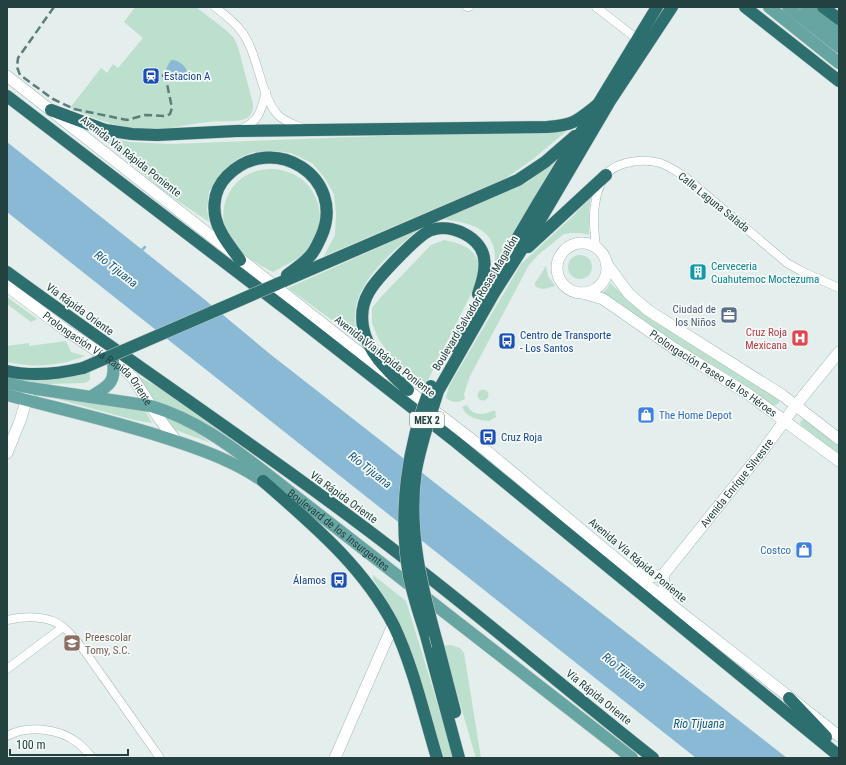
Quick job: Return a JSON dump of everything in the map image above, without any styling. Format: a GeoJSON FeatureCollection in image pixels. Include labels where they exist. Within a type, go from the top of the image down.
{"type":"FeatureCollection","features":[{"type":"Feature","properties":{"kind":"highway","name":"Boulevard Salvador Rosas Magallón"},"geometry":{"type":"LineString","coordinates":[[458,758],[410,577],[406,550],[404,519],[408,468],[418,421],[474,311],[657,7]]}},
{"type":"Feature","properties":{"kind":"highway","name":"Boulevard Salvador Rosas Magallón"},"geometry":{"type":"LineString","coordinates":[[467,758],[438,646],[424,600],[415,549],[414,497],[416,471],[435,388],[536,227],[610,101],[672,7]]}},
{"type":"Feature","properties":{"kind":"highway"},"geometry":{"type":"LineString","coordinates":[[745,7],[839,81]]}},
{"type":"Feature","properties":{"kind":"highway"},"geometry":{"type":"LineString","coordinates":[[822,12],[839,19]]}},
{"type":"Feature","properties":{"kind":"highway","name":"MEX 2"},"geometry":{"type":"LineString","coordinates":[[7,96],[291,313],[456,442],[839,756]]}},
{"type":"Feature","properties":{"kind":"highway"},"geometry":{"type":"LineString","coordinates":[[51,110],[105,130],[132,134],[157,135],[236,131],[518,129],[554,127],[566,126],[578,121],[598,105]]}},
{"type":"Feature","properties":{"kind":"highway"},"geometry":{"type":"LineString","coordinates":[[7,371],[28,374],[44,374],[83,368],[518,180],[545,162],[583,129]]}},
{"type":"Feature","properties":{"kind":"highway"},"geometry":{"type":"LineString","coordinates":[[240,260],[221,233],[214,208],[218,188],[225,178],[244,162],[258,158],[273,157],[285,159],[306,170],[315,179],[322,191],[327,209],[323,233],[311,256],[277,284]]}},
{"type":"Feature","properties":{"kind":"highway"},"geometry":{"type":"LineString","coordinates":[[514,260],[606,175]]}},
{"type":"Feature","properties":{"kind":"highway"},"geometry":{"type":"LineString","coordinates":[[408,390],[380,362],[370,349],[363,329],[362,316],[364,304],[369,292],[384,273],[416,241],[431,230],[443,228],[454,230],[473,240],[480,247],[484,257],[485,269],[474,311]]}},
{"type":"Feature","properties":{"kind":"highway","name":"Vía Rápida Oriente"},"geometry":{"type":"LineString","coordinates":[[7,272],[98,338],[248,442],[402,556],[653,758]]}},
{"type":"Feature","properties":{"kind":"highway"},"geometry":{"type":"LineString","coordinates":[[263,480],[316,527],[345,556],[376,597],[393,625],[406,654],[437,758]]}},
{"type":"Feature","properties":{"kind":"highway"},"geometry":{"type":"LineString","coordinates":[[789,698],[839,748]]}},
{"type":"Feature","properties":{"kind":"main road"},"geometry":{"type":"LineString","coordinates":[[769,7],[839,62]]}},
{"type":"Feature","properties":{"kind":"main road"},"geometry":{"type":"LineString","coordinates":[[788,7],[839,48]]}},
{"type":"Feature","properties":{"kind":"main road"},"geometry":{"type":"LineString","coordinates":[[806,7],[822,12],[839,33]]}},
{"type":"Feature","properties":{"kind":"main road"},"geometry":{"type":"LineString","coordinates":[[92,396],[107,387],[111,382],[114,371],[113,361]]}},
{"type":"Feature","properties":{"kind":"main road","name":"Boulevard de los Insurgentes"},"geometry":{"type":"LineString","coordinates":[[7,383],[30,388],[92,396],[151,406],[169,412],[200,426],[237,451],[632,758]]}},
{"type":"Feature","properties":{"kind":"main road","name":"Boulevard de los Insurgentes"},"geometry":{"type":"LineString","coordinates":[[7,395],[138,429],[213,455],[263,480],[619,758]]}},
{"type":"Feature","properties":{"kind":"street"},"geometry":{"type":"LineString","coordinates":[[215,7],[242,31],[253,54],[266,92],[274,109],[280,116],[308,131]]}},
{"type":"Feature","properties":{"kind":"street"},"geometry":{"type":"LineString","coordinates":[[596,7],[637,39]]}},
{"type":"Feature","properties":{"kind":"street","name":"Avenida Vía Rápida Poniente"},"geometry":{"type":"LineString","coordinates":[[7,76],[240,260],[488,452],[669,603],[839,736]]}},
{"type":"Feature","properties":{"kind":"street"},"geometry":{"type":"LineString","coordinates":[[236,131],[255,121],[259,114],[266,92]]}},
{"type":"Feature","properties":{"kind":"street","name":"Calle Laguna Salada"},"geometry":{"type":"LineString","coordinates":[[606,175],[617,167],[637,161],[649,160],[668,166],[684,176],[788,263],[839,288]]}},
{"type":"Feature","properties":{"kind":"street"},"geometry":{"type":"LineString","coordinates":[[596,248],[594,211],[598,193],[606,175]]}},
{"type":"Feature","properties":{"kind":"street"},"geometry":{"type":"LineString","coordinates":[[584,243],[596,248],[601,252],[606,263],[606,270],[602,283],[590,291],[583,293],[571,290],[564,286],[557,272],[559,257],[564,250],[576,244],[584,243]]}},
{"type":"Feature","properties":{"kind":"street","name":"Prolongación Paseo de los Héroes"},"geometry":{"type":"LineString","coordinates":[[606,263],[629,294],[640,304],[670,325],[796,405],[839,439]]}},
{"type":"Feature","properties":{"kind":"street","name":"Prolongación Vía Rápida Oriente"},"geometry":{"type":"LineString","coordinates":[[7,286],[64,329],[113,361],[133,378],[158,417],[177,442]]}},
{"type":"Feature","properties":{"kind":"street","name":"Prolongación Paseo de los Héroes"},"geometry":{"type":"LineString","coordinates":[[583,293],[603,299],[622,311],[675,349],[748,394],[839,461]]}},
{"type":"Feature","properties":{"kind":"street","name":"Avenida Enríque Silvestre"},"geometry":{"type":"LineString","coordinates":[[663,575],[839,352]]}},
{"type":"Feature","properties":{"kind":"street"},"geometry":{"type":"LineString","coordinates":[[7,453],[30,388]]}},
{"type":"Feature","properties":{"kind":"street"},"geometry":{"type":"LineString","coordinates":[[631,572],[643,576],[656,577],[663,575],[665,594],[669,603]]}},
{"type":"Feature","properties":{"kind":"street"},"geometry":{"type":"LineString","coordinates":[[7,620],[28,617],[39,618],[56,622],[63,627],[85,652],[160,758]]}},
{"type":"Feature","properties":{"kind":"street"},"geometry":{"type":"LineString","coordinates":[[335,758],[393,625]]}},
{"type":"Feature","properties":{"kind":"street"},"geometry":{"type":"LineString","coordinates":[[7,669],[63,627]]}},
{"type":"Feature","properties":{"kind":"street"},"geometry":{"type":"LineString","coordinates":[[7,736],[13,733],[35,729],[57,732],[77,742],[93,758]]}},
{"type":"Feature","properties":{"kind":"green space"},"geometry":{"type":"Polygon","coordinates":[[[135,7],[196,7],[227,31],[234,38],[238,47],[253,104],[250,115],[243,120],[212,121],[162,129],[143,130],[109,123],[70,108],[101,68],[107,73],[113,64],[118,68],[143,38],[124,22],[135,7]]]}},
{"type":"Feature","properties":{"kind":"green space"},"geometry":{"type":"Polygon","coordinates":[[[569,129],[532,160],[506,178],[324,256],[335,235],[336,214],[334,194],[324,177],[312,163],[291,153],[276,151],[254,152],[239,158],[219,175],[209,192],[207,209],[209,222],[163,191],[98,134],[130,142],[171,144],[569,129]]]}},
{"type":"Feature","properties":{"kind":"green space"},"geometry":{"type":"Polygon","coordinates":[[[556,160],[495,264],[494,248],[491,240],[486,234],[466,223],[442,219],[528,182],[556,160]]]}},
{"type":"Feature","properties":{"kind":"green space"},"geometry":{"type":"Polygon","coordinates":[[[275,169],[291,173],[305,182],[312,190],[316,199],[320,218],[316,237],[311,245],[297,258],[273,272],[250,260],[234,248],[227,235],[223,217],[227,198],[231,189],[237,182],[252,172],[275,169]]]}},
{"type":"Feature","properties":{"kind":"green space"},"geometry":{"type":"Polygon","coordinates":[[[591,197],[589,210],[589,235],[580,233],[564,234],[538,255],[529,265],[470,376],[464,394],[465,399],[455,402],[446,398],[449,386],[521,264],[573,216],[591,197]]]}},
{"type":"Feature","properties":{"kind":"green space"},"geometry":{"type":"Polygon","coordinates":[[[418,230],[378,267],[362,289],[357,301],[355,314],[358,339],[288,288],[418,230]]]}},
{"type":"Feature","properties":{"kind":"green space"},"geometry":{"type":"Polygon","coordinates":[[[444,240],[460,244],[475,255],[478,261],[479,278],[424,388],[392,358],[378,338],[372,323],[372,308],[431,245],[444,240]]]}},
{"type":"Feature","properties":{"kind":"green space"},"geometry":{"type":"Polygon","coordinates":[[[580,255],[588,259],[592,267],[588,275],[580,279],[572,275],[568,267],[572,259],[580,255]]]}},
{"type":"Feature","properties":{"kind":"green space"},"geometry":{"type":"Polygon","coordinates":[[[546,266],[548,276],[555,286],[545,289],[537,288],[535,283],[546,266]]]}},
{"type":"Feature","properties":{"kind":"green space"},"geometry":{"type":"Polygon","coordinates":[[[610,283],[642,312],[776,397],[779,400],[779,403],[773,405],[734,378],[682,347],[601,294],[607,289],[610,283]]]}},
{"type":"Feature","properties":{"kind":"green space"},"geometry":{"type":"Polygon","coordinates":[[[7,297],[37,319],[31,322],[7,304],[7,297]]]}},
{"type":"Feature","properties":{"kind":"green space"},"geometry":{"type":"Polygon","coordinates":[[[66,341],[71,352],[85,356],[66,362],[47,365],[27,365],[7,362],[7,346],[29,343],[29,346],[66,341]]]}},
{"type":"Feature","properties":{"kind":"green space"},"geometry":{"type":"Polygon","coordinates":[[[90,368],[90,380],[85,383],[47,384],[7,378],[7,375],[90,368]]]}},
{"type":"Feature","properties":{"kind":"green space"},"geometry":{"type":"Polygon","coordinates":[[[131,372],[166,392],[246,449],[233,444],[196,419],[175,408],[152,400],[131,372]]]}},
{"type":"Feature","properties":{"kind":"green space"},"geometry":{"type":"Polygon","coordinates":[[[483,389],[487,391],[489,395],[487,399],[483,401],[479,399],[477,395],[479,391],[483,389]]]}},
{"type":"Feature","properties":{"kind":"green space"},"geometry":{"type":"Polygon","coordinates":[[[50,397],[145,411],[152,423],[134,420],[50,397]]]}},
{"type":"Feature","properties":{"kind":"green space"},"geometry":{"type":"Polygon","coordinates":[[[467,405],[472,412],[480,414],[495,410],[496,417],[489,421],[473,418],[464,411],[462,407],[467,405]]]}},
{"type":"Feature","properties":{"kind":"green space"},"geometry":{"type":"Polygon","coordinates":[[[161,415],[191,429],[211,443],[173,429],[161,415]]]}},
{"type":"Feature","properties":{"kind":"green space"},"geometry":{"type":"Polygon","coordinates":[[[804,419],[839,446],[839,455],[801,425],[800,422],[804,419]]]}},
{"type":"Feature","properties":{"kind":"green space"},"geometry":{"type":"Polygon","coordinates":[[[373,575],[406,601],[454,758],[444,758],[406,638],[395,614],[373,579],[373,575]]]}},
{"type":"Feature","properties":{"kind":"green space"},"geometry":{"type":"Polygon","coordinates":[[[450,645],[460,648],[464,653],[481,758],[476,758],[443,646],[450,645]]]}},
{"type":"Feature","properties":{"kind":"water"},"geometry":{"type":"Polygon","coordinates":[[[171,60],[176,60],[187,71],[182,76],[171,77],[170,80],[168,80],[165,78],[169,71],[166,69],[171,60]]]}},
{"type":"Feature","properties":{"kind":"water","name":"Rio Tijuana"},"geometry":{"type":"Polygon","coordinates":[[[7,142],[199,295],[270,354],[787,758],[696,758],[7,212],[7,142]]]}},
{"type":"Feature","properties":{"kind":"waterway"},"geometry":{"type":"LineString","coordinates":[[140,252],[145,247]]}},
{"type":"Feature","properties":{"kind":"railway"},"geometry":{"type":"LineString","coordinates":[[54,7],[18,58],[17,67],[20,75],[53,99],[74,109],[127,120],[145,115],[166,116],[170,114],[172,108],[166,79],[160,74],[153,75],[148,78]]}},
{"type":"Feature","properties":{"kind":"place","name":"Estacion A"},"geometry":{"type":"Point","coordinates":[151,76]}},
{"type":"Feature","properties":{"kind":"place","name":"Cerveceria Cuahutemoc Moctezuma"},"geometry":{"type":"Point","coordinates":[698,272]}},
{"type":"Feature","properties":{"kind":"place","name":"Ciudad de los Niños"},"geometry":{"type":"Point","coordinates":[729,315]}},
{"type":"Feature","properties":{"kind":"place","name":"Cruz Roja Mexicana"},"geometry":{"type":"Point","coordinates":[800,338]}},
{"type":"Feature","properties":{"kind":"place","name":"Centro de Transporte - Los Santos"},"geometry":{"type":"Point","coordinates":[507,341]}},
{"type":"Feature","properties":{"kind":"place","name":"The Home Depot"},"geometry":{"type":"Point","coordinates":[646,415]}},
{"type":"Feature","properties":{"kind":"place","name":"Cruz Roja"},"geometry":{"type":"Point","coordinates":[488,437]}},
{"type":"Feature","properties":{"kind":"place","name":"Costco"},"geometry":{"type":"Point","coordinates":[804,550]}},
{"type":"Feature","properties":{"kind":"place","name":"Álamos"},"geometry":{"type":"Point","coordinates":[339,580]}},
{"type":"Feature","properties":{"kind":"place","name":"Preescolar Tomy, S.C."},"geometry":{"type":"Point","coordinates":[72,643]}},
{"type":"Feature","properties":{"kind":"water label","name":"Río Tijuana"},"geometry":{"type":"Point","coordinates":[116,269]}},
{"type":"Feature","properties":{"kind":"water label","name":"Río Tijuana"},"geometry":{"type":"Point","coordinates":[370,470]}},
{"type":"Feature","properties":{"kind":"water label","name":"Río Tijuana"},"geometry":{"type":"Point","coordinates":[624,671]}}]}
